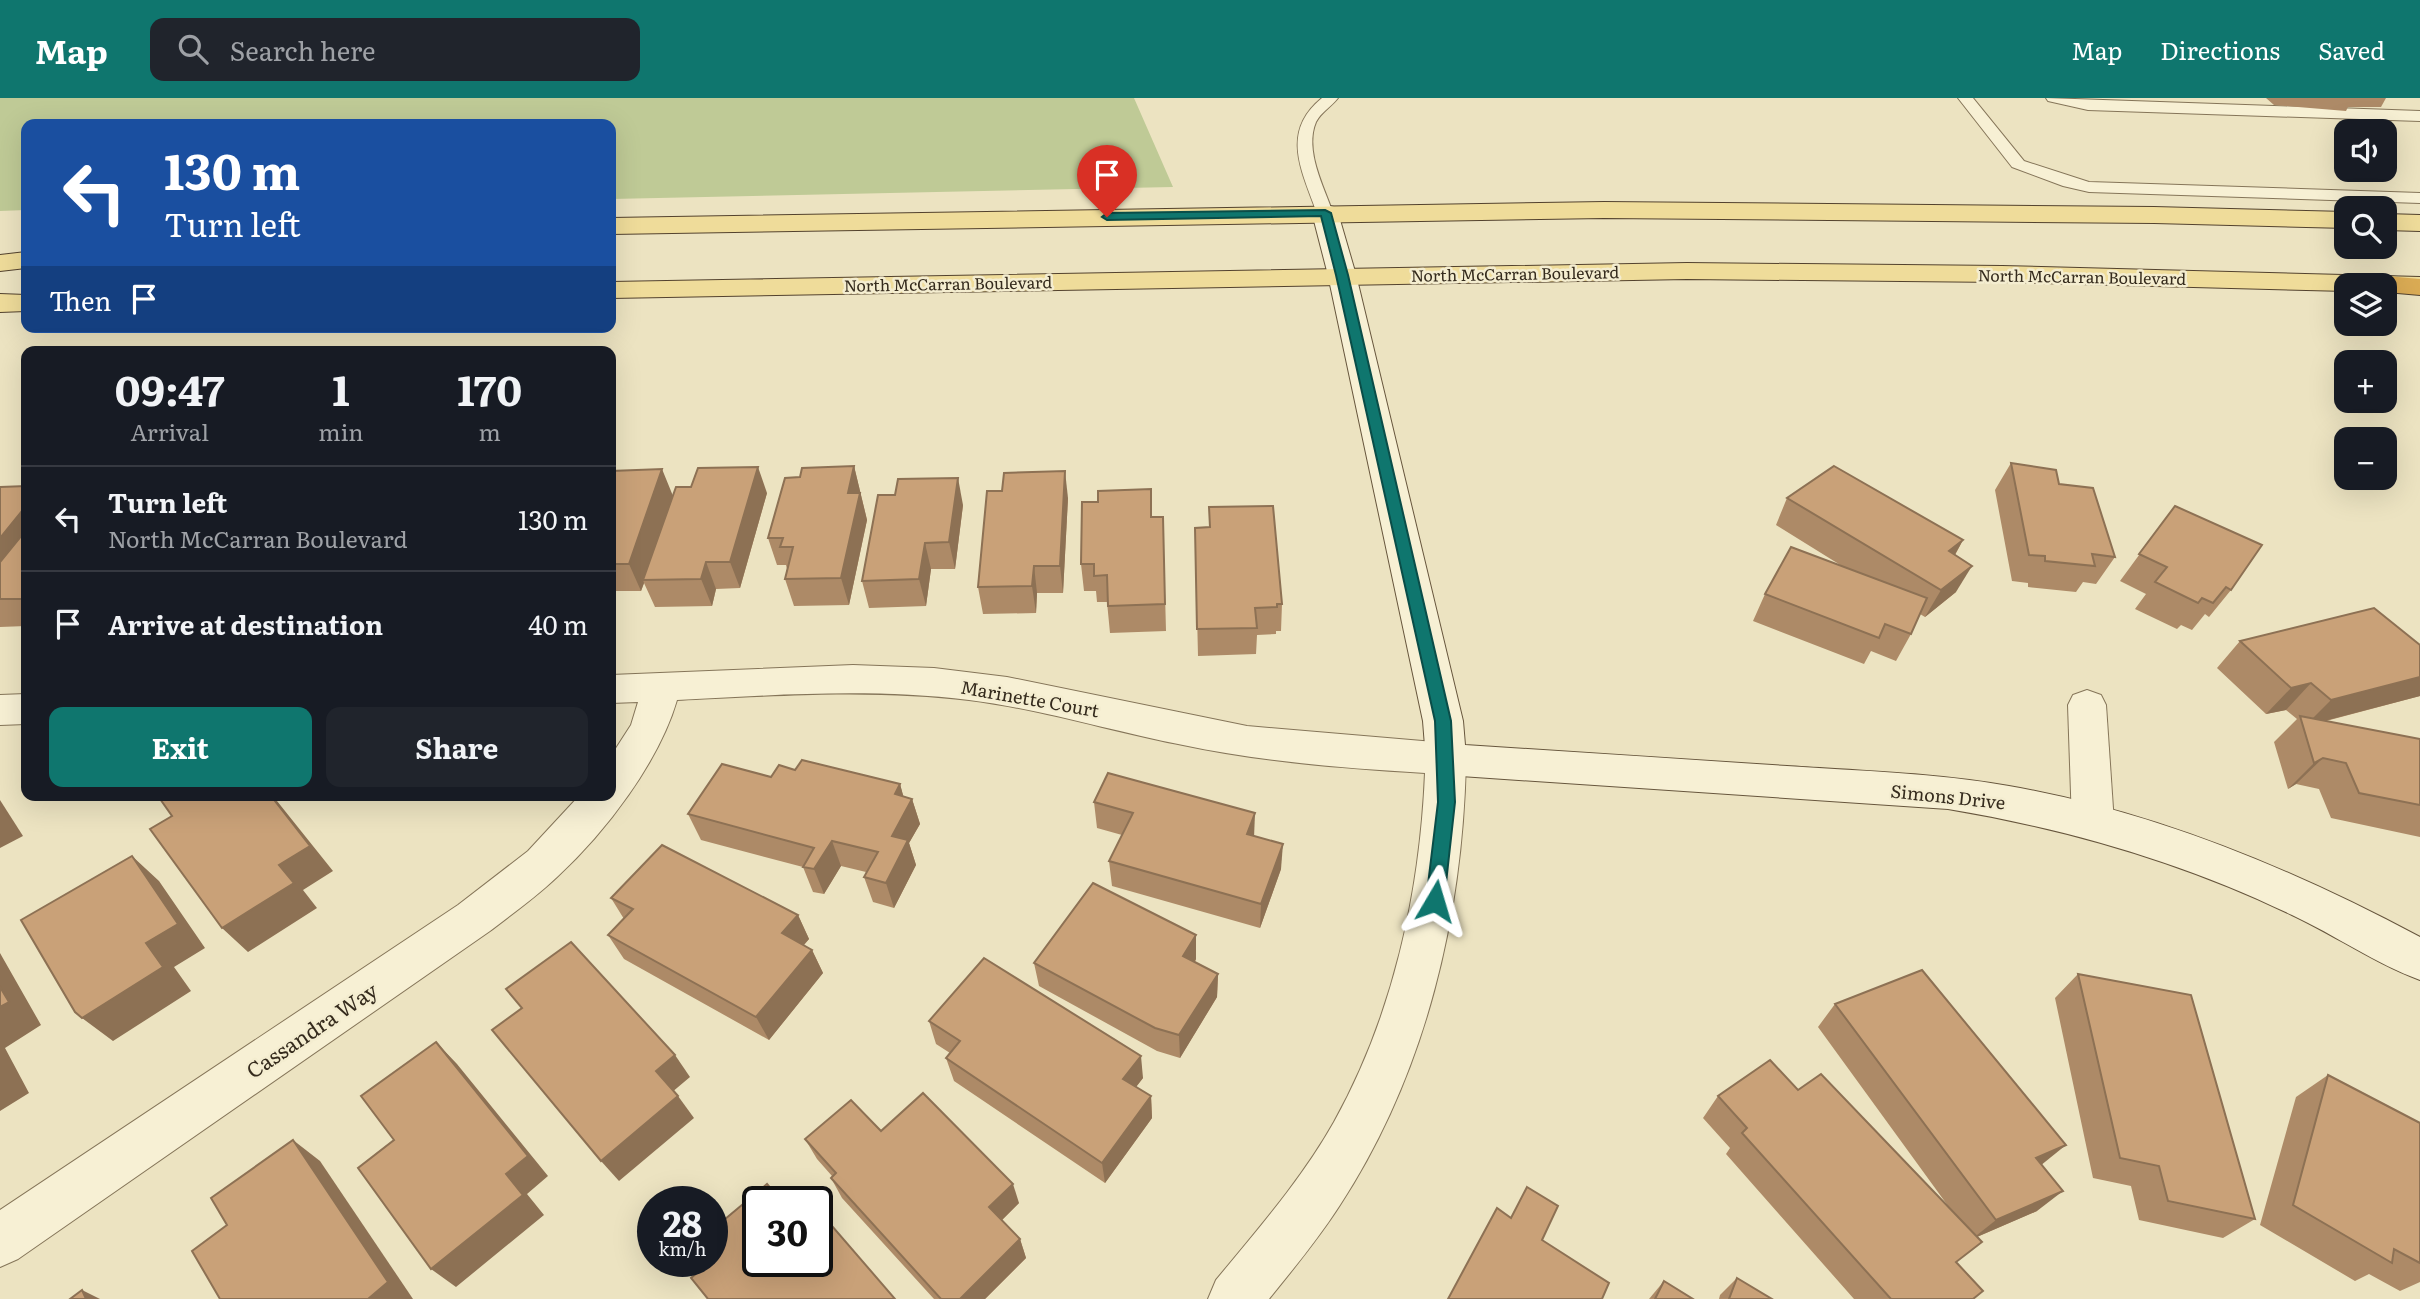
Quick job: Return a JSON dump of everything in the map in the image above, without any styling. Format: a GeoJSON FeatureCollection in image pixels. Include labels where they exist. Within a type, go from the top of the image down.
{"type":"FeatureCollection","features":[{"type":"Feature","properties":{"kind":"highway"},"geometry":{"type":"LineString","coordinates":[[2397,285],[2420,286]]}},
{"type":"Feature","properties":{"kind":"main road"},"geometry":{"type":"LineString","coordinates":[[616,226],[1325,213],[1817,211],[2334,220]]}},
{"type":"Feature","properties":{"kind":"main road"},"geometry":{"type":"LineString","coordinates":[[2397,222],[2420,223]]}},
{"type":"Feature","properties":{"kind":"main road"},"geometry":{"type":"LineString","coordinates":[[0,238],[21,238]]}},
{"type":"Feature","properties":{"kind":"main road"},"geometry":{"type":"LineString","coordinates":[[0,263],[21,261]]}},
{"type":"Feature","properties":{"kind":"main road","name":"North McCarran Boulevard"},"geometry":{"type":"LineString","coordinates":[[616,290],[1342,275],[1714,271],[2002,274],[2334,283]]}},
{"type":"Feature","properties":{"kind":"main road"},"geometry":{"type":"LineString","coordinates":[[0,303],[21,303]]}},
{"type":"Feature","properties":{"kind":"street"},"geometry":{"type":"LineString","coordinates":[[1235,1299],[1324,1184],[1385,1065],[1421,959],[1435,901],[1446,802],[1443,721],[1342,275],[1325,213]]}},
{"type":"Feature","properties":{"kind":"street","name":"Marinette Court"},"geometry":{"type":"LineString","coordinates":[[616,689],[871,678],[934,682],[1047,698],[1219,737],[1332,751],[1446,759]]}},
{"type":"Feature","properties":{"kind":"street"},"geometry":{"type":"LineString","coordinates":[[616,781],[649,729],[663,687]]}},
{"type":"Feature","properties":{"kind":"street"},"geometry":{"type":"LineString","coordinates":[[2087,705],[2093,823]]}},
{"type":"Feature","properties":{"kind":"street"},"geometry":{"type":"LineString","coordinates":[[0,710],[21,709]]}},
{"type":"Feature","properties":{"kind":"street","name":"Simons Drive"},"geometry":{"type":"LineString","coordinates":[[1446,759],[1948,793],[1992,799],[2093,823],[2203,857],[2329,912],[2420,960]]}},
{"type":"Feature","properties":{"kind":"street","name":"Cassandra Way"},"geometry":{"type":"LineString","coordinates":[[0,1241],[474,918],[543,864],[601,801]]}},
{"type":"Feature","properties":{"kind":"lane"},"geometry":{"type":"LineString","coordinates":[[1325,213],[1307,160],[1303,136],[1306,122],[1318,106],[1331,98]]}},
{"type":"Feature","properties":{"kind":"lane"},"geometry":{"type":"LineString","coordinates":[[1965,98],[2018,164],[2069,183],[2089,187],[2420,198]]}},
{"type":"Feature","properties":{"kind":"lane"},"geometry":{"type":"LineString","coordinates":[[2053,98],[2088,106],[2420,116]]}},
{"type":"Feature","properties":{"kind":"green space"},"geometry":{"type":"Polygon","coordinates":[[[0,98],[1134,98],[1173,187],[616,199],[616,119],[21,119],[21,210],[0,211],[0,98]]]}},
{"type":"Feature","properties":{"kind":"building"},"geometry":{"type":"Polygon","coordinates":[[[2011,463],[2056,470],[2059,484],[2093,488],[2115,557],[2092,554],[2095,566],[2045,561],[2045,556],[2029,555],[2011,463]]]}},
{"type":"Feature","properties":{"kind":"building"},"geometry":{"type":"Polygon","coordinates":[[[854,466],[848,493],[860,493],[841,578],[785,579],[793,547],[780,547],[783,538],[768,538],[785,478],[800,477],[802,468],[854,466]]]}},
{"type":"Feature","properties":{"kind":"building"},"geometry":{"type":"Polygon","coordinates":[[[1834,466],[1963,540],[1949,551],[1972,566],[1941,590],[1787,498],[1834,466]]]}},
{"type":"Feature","properties":{"kind":"building"},"geometry":{"type":"Polygon","coordinates":[[[758,467],[730,562],[706,562],[701,579],[643,580],[676,487],[691,487],[698,468],[758,467]]]}},
{"type":"Feature","properties":{"kind":"building"},"geometry":{"type":"Polygon","coordinates":[[[662,469],[629,564],[616,564],[616,471],[662,469]]]}},
{"type":"Feature","properties":{"kind":"building"},"geometry":{"type":"Polygon","coordinates":[[[1065,471],[1060,566],[1034,566],[1032,586],[978,587],[987,491],[1002,491],[1004,473],[1065,471]]]}},
{"type":"Feature","properties":{"kind":"building"},"geometry":{"type":"Polygon","coordinates":[[[958,478],[949,542],[925,543],[919,579],[862,581],[878,495],[895,495],[898,479],[958,478]]]}},
{"type":"Feature","properties":{"kind":"building"},"geometry":{"type":"Polygon","coordinates":[[[21,486],[21,512],[0,538],[0,487],[21,486]]]}},
{"type":"Feature","properties":{"kind":"building"},"geometry":{"type":"Polygon","coordinates":[[[1151,489],[1151,517],[1163,517],[1165,604],[1108,606],[1107,575],[1094,576],[1094,564],[1081,564],[1082,502],[1098,502],[1098,491],[1151,489]]]}},
{"type":"Feature","properties":{"kind":"building"},"geometry":{"type":"Polygon","coordinates":[[[1273,506],[1282,604],[1277,604],[1277,607],[1255,608],[1257,628],[1197,629],[1195,528],[1210,527],[1209,507],[1273,506]]]}},
{"type":"Feature","properties":{"kind":"building"},"geometry":{"type":"Polygon","coordinates":[[[2175,506],[2262,545],[2231,590],[2226,587],[2213,603],[2202,598],[2198,603],[2155,582],[2167,567],[2139,554],[2175,506]]]}},
{"type":"Feature","properties":{"kind":"building"},"geometry":{"type":"Polygon","coordinates":[[[21,536],[21,599],[0,599],[0,562],[21,536]]]}},
{"type":"Feature","properties":{"kind":"building"},"geometry":{"type":"Polygon","coordinates":[[[1791,547],[1927,598],[1911,634],[1885,624],[1879,638],[1765,594],[1791,547]]]}},
{"type":"Feature","properties":{"kind":"building"},"geometry":{"type":"Polygon","coordinates":[[[2374,608],[2420,645],[2420,677],[2331,700],[2311,683],[2291,688],[2240,641],[2374,608]]]}},
{"type":"Feature","properties":{"kind":"building"},"geometry":{"type":"Polygon","coordinates":[[[2300,716],[2420,739],[2420,805],[2359,793],[2346,763],[2323,758],[2314,763],[2300,716]]]}},
{"type":"Feature","properties":{"kind":"building"},"geometry":{"type":"Polygon","coordinates":[[[802,760],[900,784],[895,794],[912,799],[892,836],[908,840],[886,883],[864,877],[878,852],[832,841],[814,869],[803,867],[814,848],[688,814],[722,764],[771,777],[779,765],[795,770],[802,760]]]}},
{"type":"Feature","properties":{"kind":"building"},"geometry":{"type":"Polygon","coordinates":[[[1108,773],[1255,813],[1247,834],[1283,844],[1261,904],[1109,861],[1133,813],[1094,802],[1108,773]]]}},
{"type":"Feature","properties":{"kind":"building"},"geometry":{"type":"Polygon","coordinates":[[[162,801],[275,801],[310,846],[279,865],[294,883],[222,928],[150,829],[172,816],[162,801]]]}},
{"type":"Feature","properties":{"kind":"building"},"geometry":{"type":"Polygon","coordinates":[[[662,845],[798,915],[782,933],[812,950],[756,1017],[608,935],[633,909],[611,898],[662,845]]]}},
{"type":"Feature","properties":{"kind":"building"},"geometry":{"type":"Polygon","coordinates":[[[132,856],[178,924],[146,943],[163,967],[82,1018],[75,1012],[21,920],[132,856]]]}},
{"type":"Feature","properties":{"kind":"building"},"geometry":{"type":"Polygon","coordinates":[[[1093,883],[1196,935],[1183,956],[1218,974],[1179,1035],[1155,1028],[1034,963],[1093,883]]]}},
{"type":"Feature","properties":{"kind":"building"},"geometry":{"type":"Polygon","coordinates":[[[571,942],[675,1055],[656,1071],[678,1096],[601,1161],[492,1030],[522,1008],[506,989],[571,942]]]}},
{"type":"Feature","properties":{"kind":"building"},"geometry":{"type":"Polygon","coordinates":[[[984,958],[1141,1056],[1123,1079],[1151,1096],[1102,1163],[946,1058],[960,1041],[929,1021],[984,958]]]}},
{"type":"Feature","properties":{"kind":"building"},"geometry":{"type":"Polygon","coordinates":[[[1922,970],[2066,1145],[2036,1158],[2063,1191],[1996,1220],[1835,1004],[1922,970]]]}},
{"type":"Feature","properties":{"kind":"building"},"geometry":{"type":"Polygon","coordinates":[[[2078,974],[2191,995],[2255,1219],[2168,1201],[2159,1166],[2120,1158],[2078,974]]]}},
{"type":"Feature","properties":{"kind":"building"},"geometry":{"type":"Polygon","coordinates":[[[0,987],[9,1002],[0,1007],[0,987]]]}},
{"type":"Feature","properties":{"kind":"building"},"geometry":{"type":"Polygon","coordinates":[[[436,1042],[528,1156],[506,1174],[523,1195],[431,1269],[358,1168],[394,1140],[361,1096],[436,1042]]]}},
{"type":"Feature","properties":{"kind":"building"},"geometry":{"type":"Polygon","coordinates":[[[1770,1060],[1798,1090],[1821,1074],[1982,1242],[1956,1262],[1983,1291],[1973,1299],[1891,1299],[1742,1133],[1747,1128],[1718,1096],[1770,1060]]]}},
{"type":"Feature","properties":{"kind":"building"},"geometry":{"type":"Polygon","coordinates":[[[2328,1075],[2420,1123],[2420,1263],[2394,1249],[2392,1263],[2293,1205],[2328,1075]]]}},
{"type":"Feature","properties":{"kind":"building"},"geometry":{"type":"Polygon","coordinates":[[[923,1093],[1013,1184],[989,1207],[1020,1239],[960,1299],[941,1299],[831,1178],[836,1173],[805,1139],[851,1100],[881,1131],[923,1093]]]}},
{"type":"Feature","properties":{"kind":"building"},"geometry":{"type":"Polygon","coordinates":[[[293,1140],[388,1282],[368,1299],[220,1299],[192,1251],[227,1225],[211,1198],[293,1140]]]}},
{"type":"Feature","properties":{"kind":"building"},"geometry":{"type":"Polygon","coordinates":[[[1527,1187],[1558,1206],[1542,1240],[1609,1283],[1602,1299],[1448,1299],[1497,1208],[1511,1218],[1527,1187]]]}},
{"type":"Feature","properties":{"kind":"building"},"geometry":{"type":"Polygon","coordinates":[[[742,1205],[742,1277],[833,1277],[833,1227],[895,1299],[708,1299],[691,1278],[728,1277],[728,1217],[742,1205]]]}},
{"type":"Feature","properties":{"kind":"building"},"geometry":{"type":"Polygon","coordinates":[[[1737,1278],[1772,1299],[1729,1299],[1737,1278]]]}},
{"type":"Feature","properties":{"kind":"building"},"geometry":{"type":"Polygon","coordinates":[[[1664,1281],[1693,1299],[1655,1299],[1664,1281]]]}},
{"type":"Feature","properties":{"kind":"building"},"geometry":{"type":"Polygon","coordinates":[[[82,1290],[86,1299],[70,1299],[82,1290]]]}},
{"type":"Feature","properties":{"kind":"route"},"geometry":{"type":"LineString","coordinates":[[1107,217],[1325,213],[1342,275],[1443,721],[1446,802],[1435,901]]}}]}
